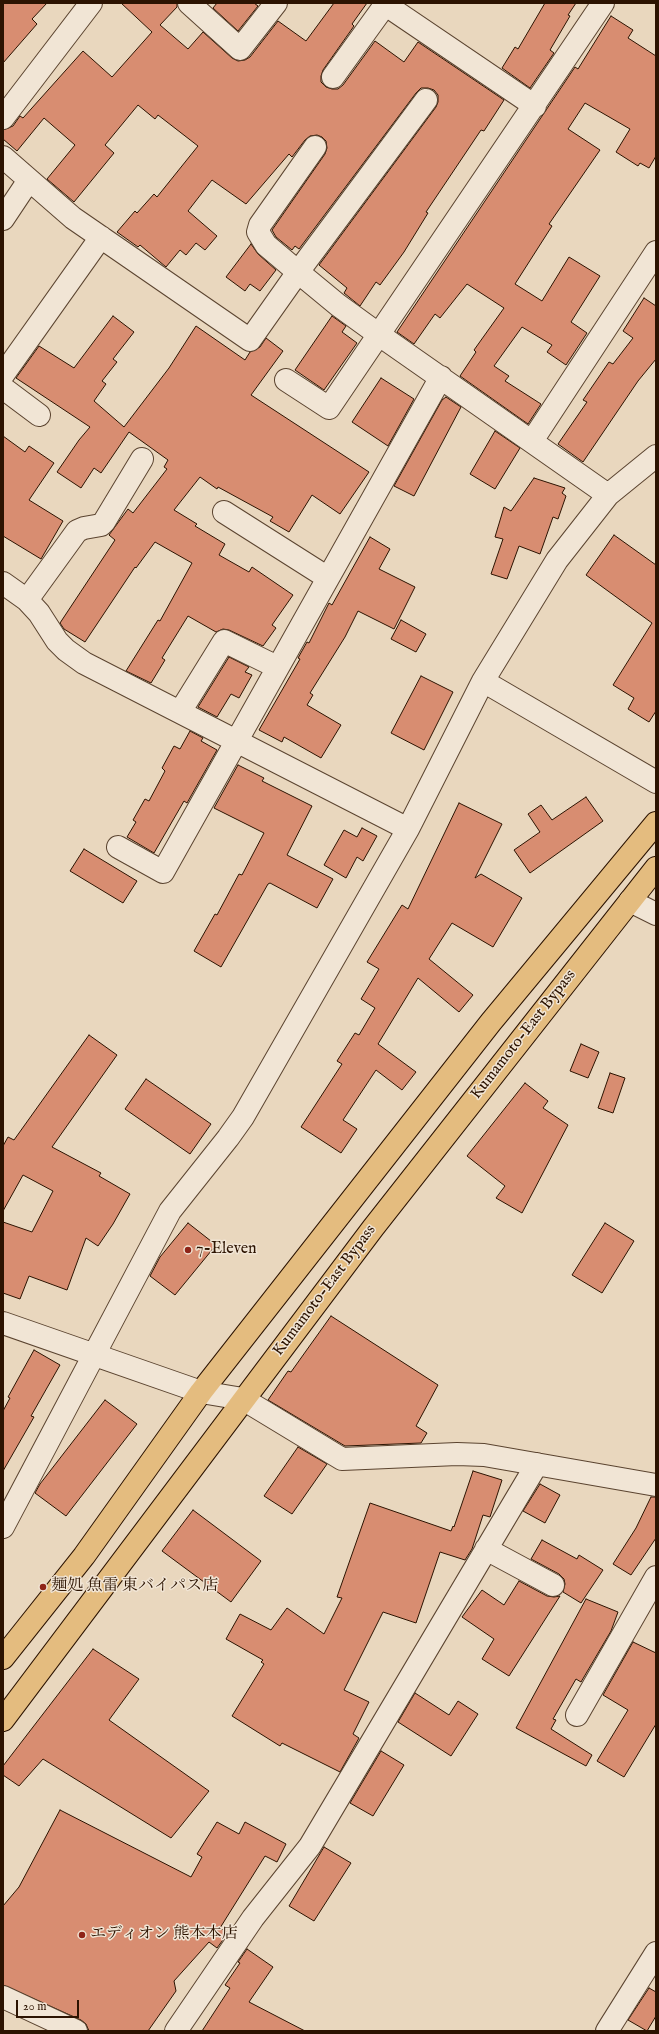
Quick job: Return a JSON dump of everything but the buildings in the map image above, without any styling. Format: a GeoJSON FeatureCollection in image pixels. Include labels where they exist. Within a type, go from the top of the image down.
{"type":"FeatureCollection","features":[{"type":"Feature","properties":{"kind":"highway","name":"Kumamoto-East Bypass"},"geometry":{"type":"LineString","coordinates":[[3,1658],[84,1556],[201,1392],[491,1022],[656,823]]}},
{"type":"Feature","properties":{"kind":"highway","name":"Kumamoto-East Bypass"},"geometry":{"type":"LineString","coordinates":[[3,1720],[373,1228],[656,868]]}},
{"type":"Feature","properties":{"kind":"street"},"geometry":{"type":"LineString","coordinates":[[3,118],[91,3]]}},
{"type":"Feature","properties":{"kind":"street"},"geometry":{"type":"LineString","coordinates":[[189,3],[246,55],[276,3]]}},
{"type":"Feature","properties":{"kind":"street"},"geometry":{"type":"LineString","coordinates":[[286,380],[329,408],[378,334],[535,106],[603,3]]}},
{"type":"Feature","properties":{"kind":"street"},"geometry":{"type":"LineString","coordinates":[[334,77],[384,4],[535,106]]}},
{"type":"Feature","properties":{"kind":"street"},"geometry":{"type":"LineString","coordinates":[[3,157],[73,218],[250,340],[298,272],[426,100]]}},
{"type":"Feature","properties":{"kind":"street"},"geometry":{"type":"LineString","coordinates":[[315,147],[260,225],[258,232],[266,245],[338,306],[608,495]]}},
{"type":"Feature","properties":{"kind":"street"},"geometry":{"type":"LineString","coordinates":[[3,219],[29,180]]}},
{"type":"Feature","properties":{"kind":"street"},"geometry":{"type":"LineString","coordinates":[[3,376],[101,237]]}},
{"type":"Feature","properties":{"kind":"street"},"geometry":{"type":"LineString","coordinates":[[532,441],[656,252]]}},
{"type":"Feature","properties":{"kind":"street"},"geometry":{"type":"LineString","coordinates":[[118,847],[163,872],[441,377]]}},
{"type":"Feature","properties":{"kind":"street"},"geometry":{"type":"LineString","coordinates":[[3,388],[39,415]]}},
{"type":"Feature","properties":{"kind":"street"},"geometry":{"type":"LineString","coordinates":[[3,1527],[167,1216],[243,1117],[408,829],[483,681],[557,560],[608,495],[656,456]]}},
{"type":"Feature","properties":{"kind":"street"},"geometry":{"type":"LineString","coordinates":[[27,600],[77,531],[84,528],[98,526],[104,522],[142,459]]}},
{"type":"Feature","properties":{"kind":"street"},"geometry":{"type":"LineString","coordinates":[[224,512],[328,578]]}},
{"type":"Feature","properties":{"kind":"street"},"geometry":{"type":"LineString","coordinates":[[3,583],[27,600],[39,613],[57,641],[66,650],[84,663],[408,829]]}},
{"type":"Feature","properties":{"kind":"street"},"geometry":{"type":"LineString","coordinates":[[180,712],[224,642],[278,667]]}},
{"type":"Feature","properties":{"kind":"street"},"geometry":{"type":"LineString","coordinates":[[483,681],[656,782]]}},
{"type":"Feature","properties":{"kind":"street"},"geometry":{"type":"LineString","coordinates":[[630,901],[656,914]]}},
{"type":"Feature","properties":{"kind":"street"},"geometry":{"type":"LineString","coordinates":[[3,1323],[94,1356],[201,1392],[243,1399],[342,1459],[457,1454],[484,1455],[656,1485]]}},
{"type":"Feature","properties":{"kind":"street"},"geometry":{"type":"LineString","coordinates":[[176,2031],[254,1918],[310,1846],[538,1464]]}},
{"type":"Feature","properties":{"kind":"street"},"geometry":{"type":"LineString","coordinates":[[486,1549],[553,1585]]}},
{"type":"Feature","properties":{"kind":"street"},"geometry":{"type":"LineString","coordinates":[[577,1715],[656,1577]]}},
{"type":"Feature","properties":{"kind":"street"},"geometry":{"type":"LineString","coordinates":[[614,2029],[656,1953]]}},
{"type":"Feature","properties":{"kind":"street"},"geometry":{"type":"LineString","coordinates":[[3,1997],[76,2031]]}},
{"type":"Feature","properties":{"kind":"place","name":"7-Eleven"},"geometry":{"type":"Point","coordinates":[188,1250]}},
{"type":"Feature","properties":{"kind":"place","name":"麺処 魚雷 東バイパス店"},"geometry":{"type":"Point","coordinates":[43,1587]}},
{"type":"Feature","properties":{"kind":"place","name":"エディオン 熊本本店"},"geometry":{"type":"Point","coordinates":[82,1935]}}]}
